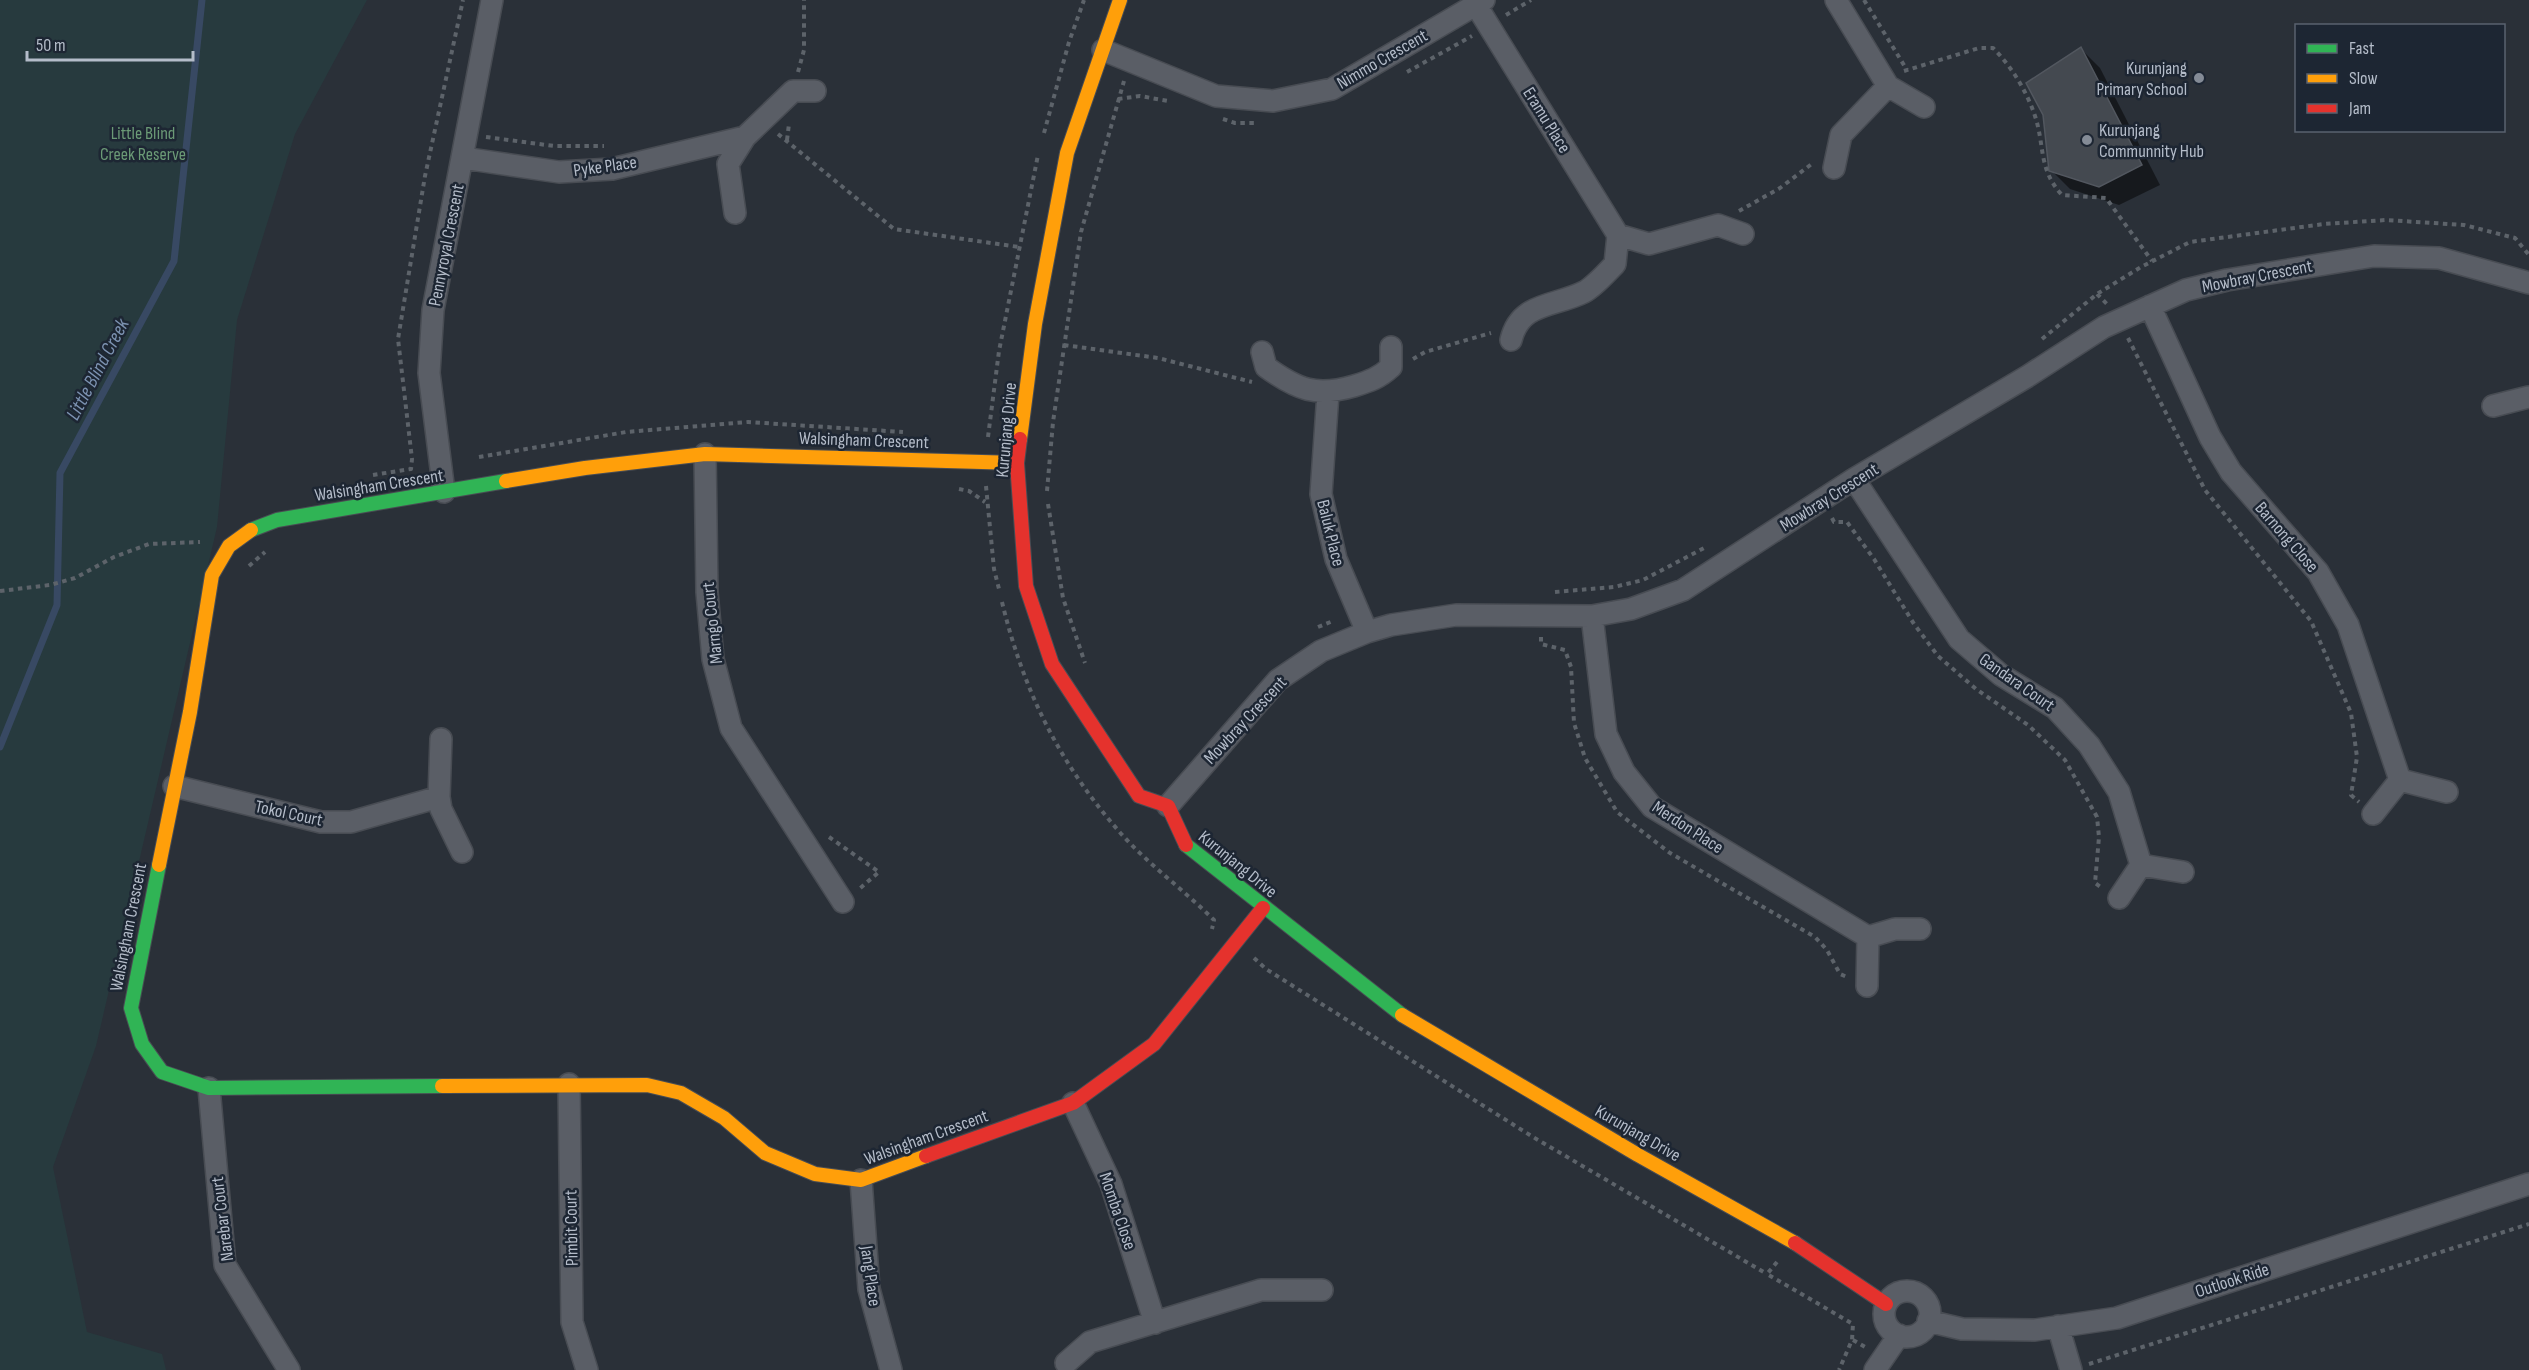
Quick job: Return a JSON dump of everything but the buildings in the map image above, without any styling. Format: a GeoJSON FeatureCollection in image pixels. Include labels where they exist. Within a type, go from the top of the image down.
{"type":"FeatureCollection","features":[{"type":"Feature","properties":{"kind":"street","name":"Pennyroyal Crescent"},"geometry":{"type":"LineString","coordinates":[[444,492],[429,373],[433,310],[492,0]]}},
{"type":"Feature","properties":{"kind":"street","name":"Kurunjang Drive"},"geometry":{"type":"LineString","coordinates":[[1120,0],[1067,153],[1035,324],[1017,463],[1026,586],[1052,664],[1139,796],[1168,806],[1183,842],[1390,1008],[1638,1155],[1795,1243],[1886,1304]]}},
{"type":"Feature","properties":{"kind":"street"},"geometry":{"type":"LineString","coordinates":[[1836,0],[1887,83],[1924,107]]}},
{"type":"Feature","properties":{"kind":"street","name":"Nimmo Crescent"},"geometry":{"type":"LineString","coordinates":[[1102,50],[1216,96],[1273,101],[1332,89],[1480,2]]}},
{"type":"Feature","properties":{"kind":"street","name":"Eramu Place"},"geometry":{"type":"LineString","coordinates":[[1480,2],[1618,235]]}},
{"type":"Feature","properties":{"kind":"street"},"geometry":{"type":"LineString","coordinates":[[1834,168],[1841,135],[1887,83]]}},
{"type":"Feature","properties":{"kind":"street"},"geometry":{"type":"LineString","coordinates":[[735,213],[728,164],[745,137],[793,91],[815,91]]}},
{"type":"Feature","properties":{"kind":"street","name":"Pyke Place"},"geometry":{"type":"LineString","coordinates":[[463,158],[559,172],[612,169],[745,137]]}},
{"type":"Feature","properties":{"kind":"street"},"geometry":{"type":"LineString","coordinates":[[1513,333],[1527,312],[1586,291],[1615,264],[1618,235],[1649,244],[1672,240],[1718,225],[1743,234]]}},
{"type":"Feature","properties":{"kind":"street","name":"Mowbray Crescent"},"geometry":{"type":"LineString","coordinates":[[1168,806],[1278,680],[1321,651],[1367,632],[1456,615],[1592,616],[1631,609],[1683,590],[1854,479],[2120,319],[2186,290],[2227,280],[2374,256],[2439,258],[2529,283]]}},
{"type":"Feature","properties":{"kind":"street","name":"Barnong Close"},"geometry":{"type":"LineString","coordinates":[[2150,306],[2210,437],[2231,472],[2319,572],[2348,625],[2400,780]]}},
{"type":"Feature","properties":{"kind":"street"},"geometry":{"type":"LineString","coordinates":[[1262,352],[1266,367],[1288,383],[1328,393],[1379,378],[1391,357]]}},
{"type":"Feature","properties":{"kind":"street","name":"Baluk Place"},"geometry":{"type":"LineString","coordinates":[[1328,393],[1321,494],[1336,559],[1367,632]]}},
{"type":"Feature","properties":{"kind":"street"},"geometry":{"type":"LineString","coordinates":[[2493,406],[2529,397]]}},
{"type":"Feature","properties":{"kind":"street","name":"Walsingham Crescent"},"geometry":{"type":"LineString","coordinates":[[1017,463],[705,454],[585,468],[257,525],[236,537],[226,548],[212,575],[190,712],[131,1008],[142,1044],[162,1072],[209,1088],[647,1085],[681,1093],[724,1118],[765,1153],[815,1174],[861,1180],[1073,1103],[1154,1044],[1263,908]]}},
{"type":"Feature","properties":{"kind":"street","name":"Marngo Court"},"geometry":{"type":"LineString","coordinates":[[705,454],[707,592],[713,659],[731,728],[843,902]]}},
{"type":"Feature","properties":{"kind":"street","name":"Gandara Court"},"geometry":{"type":"LineString","coordinates":[[1854,479],[1959,639],[2001,675],[2055,708],[2090,745],[2119,792],[2141,865]]}},
{"type":"Feature","properties":{"kind":"street","name":"Merdon Place"},"geometry":{"type":"LineString","coordinates":[[1592,616],[1606,734],[1624,772],[1652,807],[1868,937]]}},
{"type":"Feature","properties":{"kind":"street"},"geometry":{"type":"LineString","coordinates":[[441,739],[439,797],[441,810],[462,852]]}},
{"type":"Feature","properties":{"kind":"street"},"geometry":{"type":"LineString","coordinates":[[2373,814],[2400,780],[2447,792]]}},
{"type":"Feature","properties":{"kind":"street","name":"Tokol Court"},"geometry":{"type":"LineString","coordinates":[[174,786],[321,822],[351,822],[439,797]]}},
{"type":"Feature","properties":{"kind":"street"},"geometry":{"type":"LineString","coordinates":[[2119,898],[2141,865],[2183,872]]}},
{"type":"Feature","properties":{"kind":"street"},"geometry":{"type":"LineString","coordinates":[[1867,986],[1868,937],[1895,928],[1920,929]]}},
{"type":"Feature","properties":{"kind":"street","name":"Pimbit Court"},"geometry":{"type":"LineString","coordinates":[[569,1084],[572,1322],[587,1370]]}},
{"type":"Feature","properties":{"kind":"street","name":"Narebar Court"},"geometry":{"type":"LineString","coordinates":[[209,1088],[225,1265],[290,1370]]}},
{"type":"Feature","properties":{"kind":"street","name":"Momba Close"},"geometry":{"type":"LineString","coordinates":[[1073,1103],[1110,1184],[1155,1323]]}},
{"type":"Feature","properties":{"kind":"street","name":"Jang Place"},"geometry":{"type":"LineString","coordinates":[[861,1180],[869,1289],[891,1370]]}},
{"type":"Feature","properties":{"kind":"street","name":"Outlook Ride"},"geometry":{"type":"LineString","coordinates":[[1928,1321],[1962,1329],[2035,1330],[2116,1318],[2529,1184]]}},
{"type":"Feature","properties":{"kind":"street"},"geometry":{"type":"LineString","coordinates":[[1066,1363],[1090,1342],[1261,1290],[1322,1290]]}},
{"type":"Feature","properties":{"kind":"street"},"geometry":{"type":"LineString","coordinates":[[1912,1291],[1925,1299],[1930,1314],[1928,1321],[1920,1333],[1913,1336],[1899,1335],[1892,1332],[1884,1319],[1886,1304],[1897,1293],[1912,1291]]}},
{"type":"Feature","properties":{"kind":"street"},"geometry":{"type":"LineString","coordinates":[[2058,1326],[2077,1368]]}},
{"type":"Feature","properties":{"kind":"street"},"geometry":{"type":"LineString","coordinates":[[1875,1370],[1899,1335]]}},
{"type":"Feature","properties":{"kind":"path"},"geometry":{"type":"LineString","coordinates":[[362,477],[411,469],[412,459],[398,339],[425,176],[464,0]]}},
{"type":"Feature","properties":{"kind":"path"},"geometry":{"type":"LineString","coordinates":[[1084,0],[1069,42],[1035,167],[999,351],[986,462],[985,501],[994,569],[1014,651],[1040,717],[1074,776],[1118,831],[1266,969],[1493,1113],[1853,1324],[1852,1340],[1839,1370]]}},
{"type":"Feature","properties":{"kind":"path"},"geometry":{"type":"LineString","coordinates":[[1864,0],[1907,70]]}},
{"type":"Feature","properties":{"kind":"path"},"geometry":{"type":"LineString","coordinates":[[1887,83],[1907,70],[1979,48],[1994,48],[2005,59],[2036,118],[2041,153],[2051,183],[2062,195],[2106,198],[2152,261]]}},
{"type":"Feature","properties":{"kind":"path"},"geometry":{"type":"LineString","coordinates":[[1089,672],[1080,653],[1063,598],[1047,495],[1064,345],[1081,232],[1130,61]]}},
{"type":"Feature","properties":{"kind":"path"},"geometry":{"type":"LineString","coordinates":[[1707,227],[1780,188],[1840,142]]}},
{"type":"Feature","properties":{"kind":"path"},"geometry":{"type":"LineString","coordinates":[[2040,340],[2097,294],[2152,261],[2190,242],[2324,224],[2386,220],[2464,225],[2515,238],[2529,255]]}},
{"type":"Feature","properties":{"kind":"path"},"geometry":{"type":"LineString","coordinates":[[2097,294],[2120,319],[2132,348],[2205,490],[2312,621],[2351,713],[2357,757],[2351,795],[2373,814]]}},
{"type":"Feature","properties":{"kind":"path"},"geometry":{"type":"LineString","coordinates":[[1391,357],[1513,333]]}},
{"type":"Feature","properties":{"kind":"path"},"geometry":{"type":"LineString","coordinates":[[1064,345],[1158,358],[1256,383],[1288,383]]}},
{"type":"Feature","properties":{"kind":"path"},"geometry":{"type":"LineString","coordinates":[[949,488],[969,491],[985,501]]}},
{"type":"Feature","properties":{"kind":"path"},"geometry":{"type":"LineString","coordinates":[[1822,500],[1834,522],[1847,522],[1914,624],[1938,656],[1976,689],[2028,725],[2065,760],[2097,817],[2099,837],[2095,884],[2119,898]]}},
{"type":"Feature","properties":{"kind":"path"},"geometry":{"type":"LineString","coordinates":[[246,568],[266,554],[257,525]]}},
{"type":"Feature","properties":{"kind":"path"},"geometry":{"type":"LineString","coordinates":[[0,591],[50,585],[75,578],[114,557],[149,544],[203,542]]}},
{"type":"Feature","properties":{"kind":"path"},"geometry":{"type":"LineString","coordinates":[[1549,593],[1614,587],[1643,580],[1707,546]]}},
{"type":"Feature","properties":{"kind":"path"},"geometry":{"type":"LineString","coordinates":[[1312,632],[1321,625],[1357,612]]}},
{"type":"Feature","properties":{"kind":"path"},"geometry":{"type":"LineString","coordinates":[[823,829],[830,839],[879,872],[843,902]]}},
{"type":"Feature","properties":{"kind":"path"},"geometry":{"type":"LineString","coordinates":[[1211,931],[1214,920]]}},
{"type":"Feature","properties":{"kind":"path"},"geometry":{"type":"LineString","coordinates":[[2077,1368],[2529,1224]]}},
{"type":"Feature","properties":{"kind":"path"},"geometry":{"type":"LineString","coordinates":[[1767,1274],[1795,1243]]}},
{"type":"Feature","properties":{"kind":"green space","name":"Little Blind Creek Reserve"},"geometry":{"type":"Polygon","coordinates":[[[0,0],[367,0],[295,134],[237,320],[217,527],[96,1046],[53,1167],[87,1332],[162,1354],[166,1370],[0,1370],[0,0]]]}},
{"type":"Feature","properties":{"kind":"waterway","name":"Little Blind Creek"},"geometry":{"type":"LineString","coordinates":[[0,747],[57,605],[60,473],[174,261],[202,0]]}},
{"type":"Feature","properties":{"kind":"traffic: fast"},"geometry":{"type":"LineString","coordinates":[[251,530],[277,520],[506,481]]}},
{"type":"Feature","properties":{"kind":"traffic: fast"},"geometry":{"type":"LineString","coordinates":[[1186,845],[1402,1015]]}},
{"type":"Feature","properties":{"kind":"traffic: fast"},"geometry":{"type":"LineString","coordinates":[[159,865],[131,1008],[142,1044],[162,1072],[209,1088],[442,1086]]}},
{"type":"Feature","properties":{"kind":"traffic: slow"},"geometry":{"type":"LineString","coordinates":[[1020,439],[1035,324],[1067,153],[1120,0]]}},
{"type":"Feature","properties":{"kind":"traffic: slow"},"geometry":{"type":"LineString","coordinates":[[506,481],[585,468],[705,454],[1017,463]]}},
{"type":"Feature","properties":{"kind":"traffic: slow"},"geometry":{"type":"LineString","coordinates":[[159,865],[190,712],[212,575],[229,546],[251,530]]}},
{"type":"Feature","properties":{"kind":"traffic: slow"},"geometry":{"type":"LineString","coordinates":[[1402,1015],[1638,1155],[1795,1243]]}},
{"type":"Feature","properties":{"kind":"traffic: slow"},"geometry":{"type":"LineString","coordinates":[[442,1086],[647,1085],[681,1093],[724,1118],[765,1153],[815,1174],[861,1180],[926,1156]]}},
{"type":"Feature","properties":{"kind":"traffic: jam"},"geometry":{"type":"LineString","coordinates":[[1020,439],[1017,463],[1026,586],[1052,664],[1139,796],[1168,806],[1186,845]]}},
{"type":"Feature","properties":{"kind":"traffic: jam"},"geometry":{"type":"LineString","coordinates":[[926,1156],[1073,1103],[1154,1044],[1263,908]]}},
{"type":"Feature","properties":{"kind":"traffic: jam"},"geometry":{"type":"LineString","coordinates":[[1795,1243],[1886,1304]]}},
{"type":"Feature","properties":{"kind":"place","name":"Kurunjang Primary School"},"geometry":{"type":"Point","coordinates":[2199,78]}},
{"type":"Feature","properties":{"kind":"place","name":"Kurunjang Communnity Hub"},"geometry":{"type":"Point","coordinates":[2087,140]}}]}
